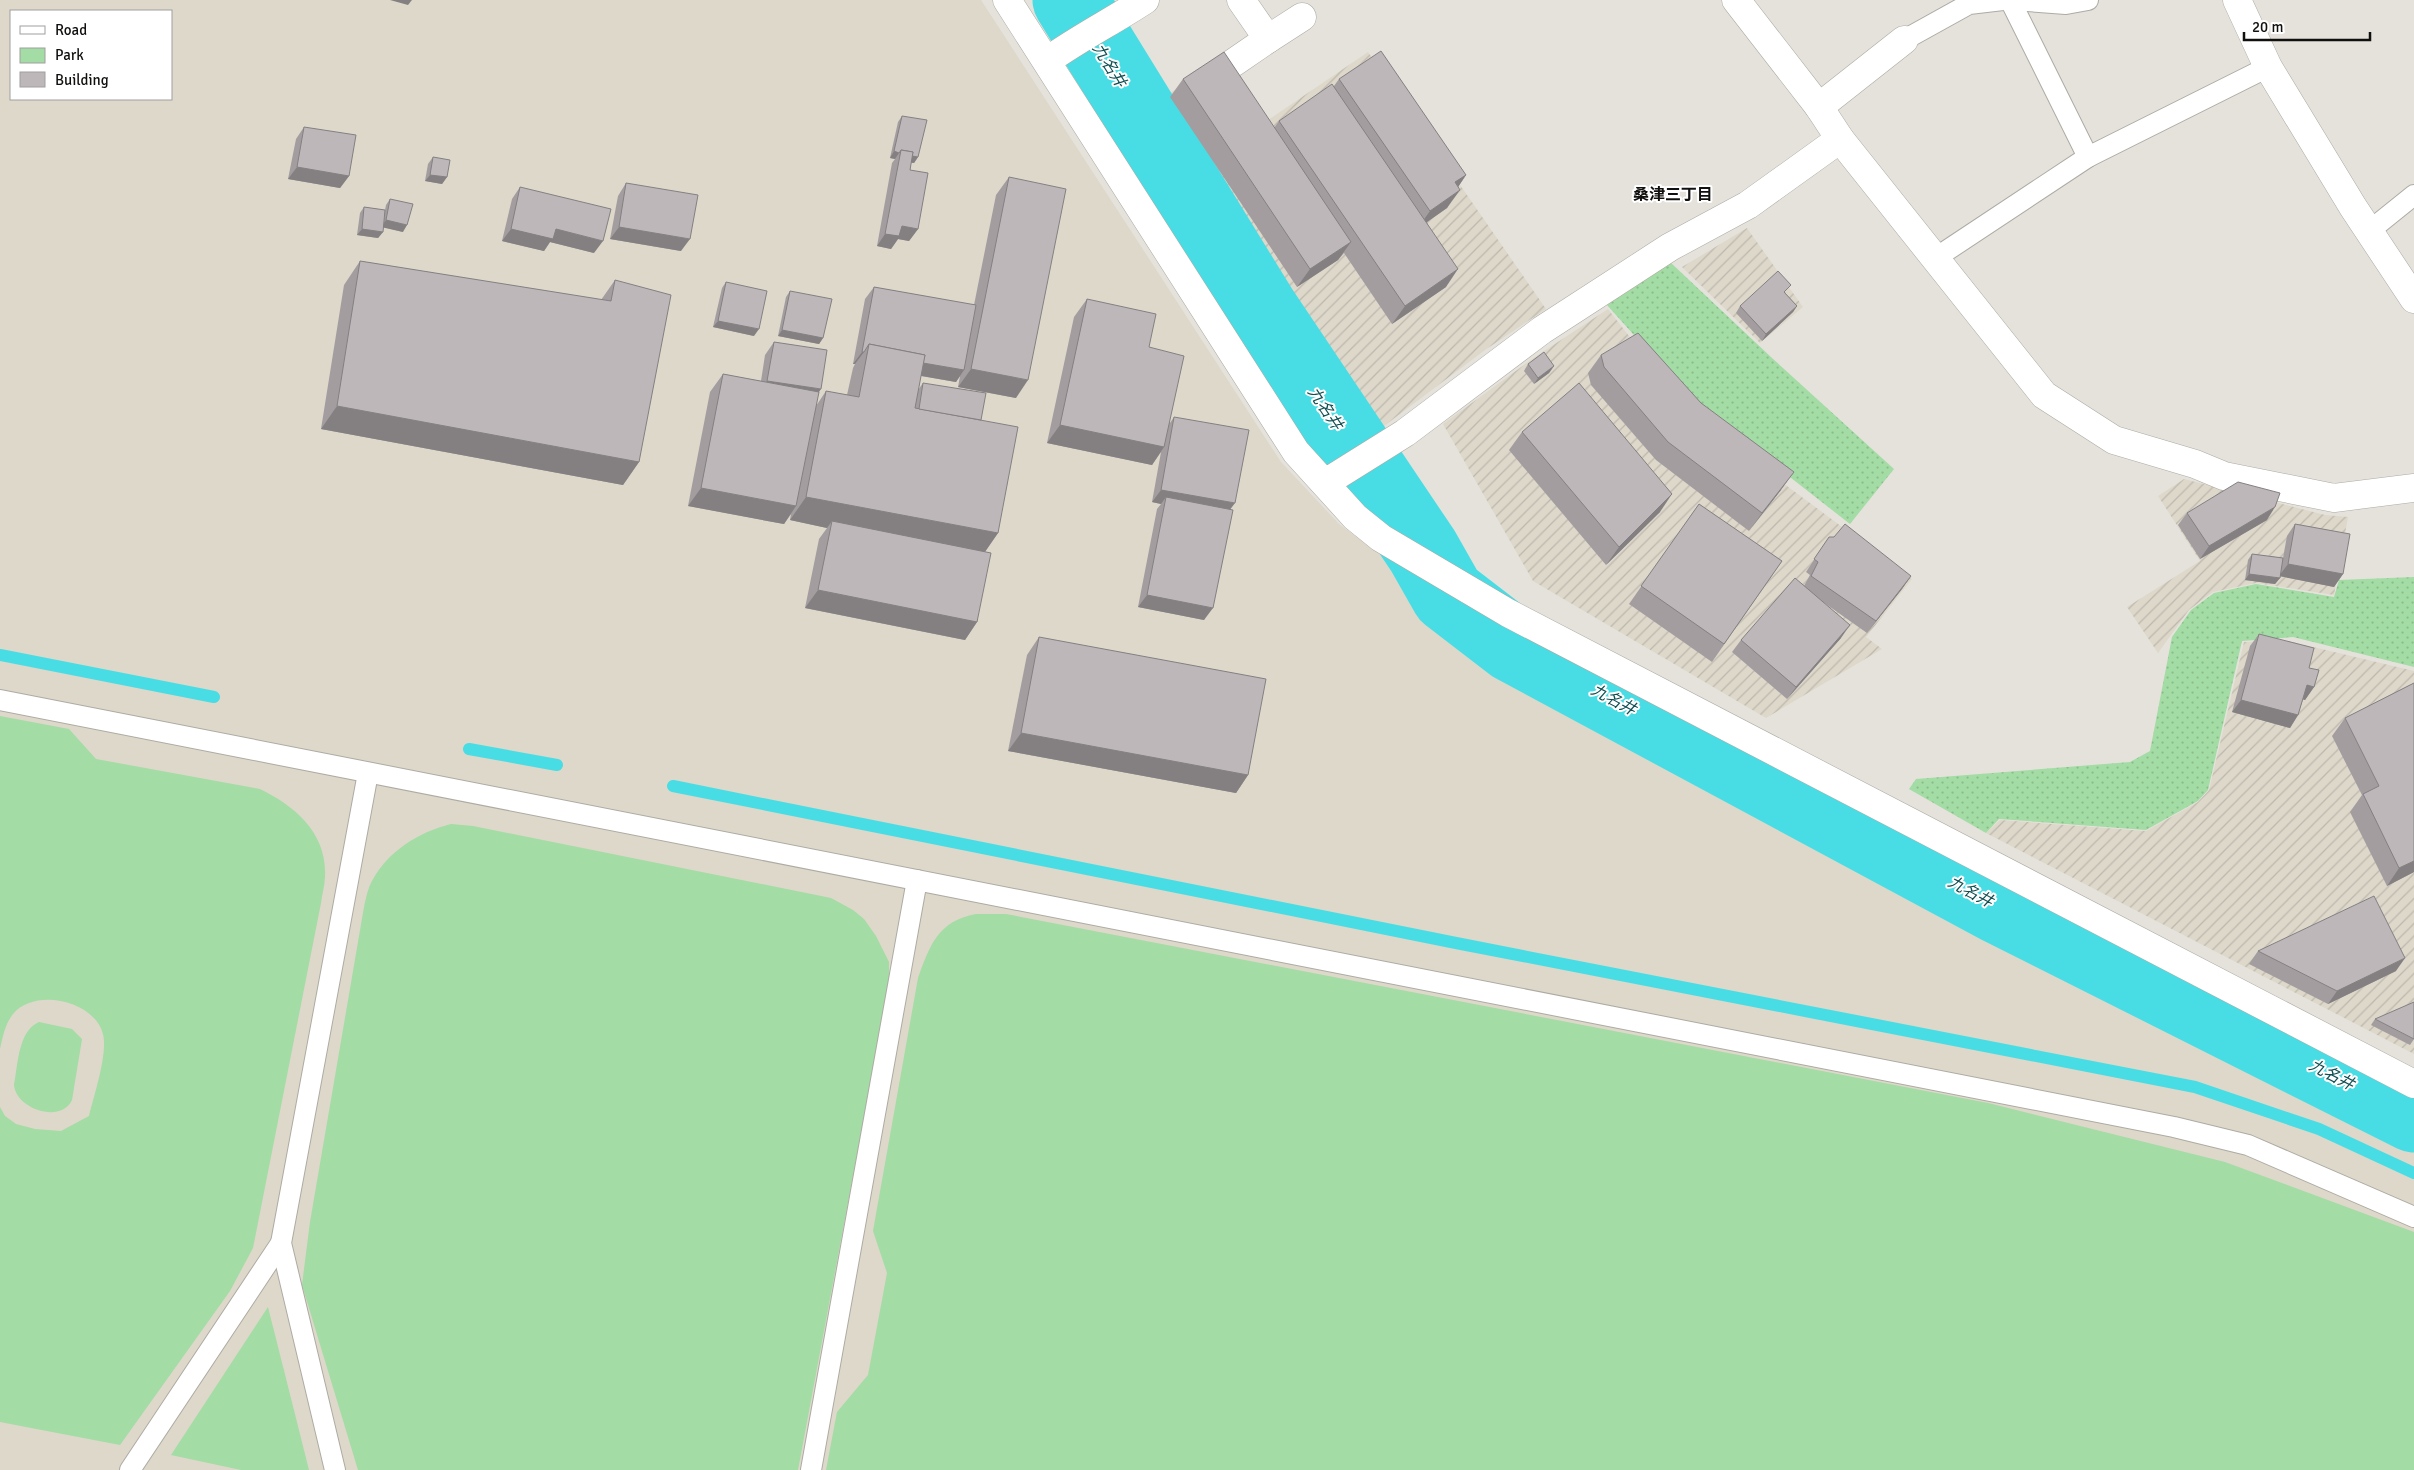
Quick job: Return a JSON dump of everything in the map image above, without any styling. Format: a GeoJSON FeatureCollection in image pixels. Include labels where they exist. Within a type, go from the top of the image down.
{"type":"FeatureCollection","features":[{"type":"Feature","properties":{"kind":"street"},"geometry":{"type":"LineString","coordinates":[[1007,0],[1048,61],[1296,452],[1354,517],[1381,538],[1508,613],[2414,1084]]}},
{"type":"Feature","properties":{"kind":"street"},"geometry":{"type":"LineString","coordinates":[[1048,61],[1082,36],[1104,26],[1145,0]]}},
{"type":"Feature","properties":{"kind":"street"},"geometry":{"type":"LineString","coordinates":[[1242,0],[1268,39]]}},
{"type":"Feature","properties":{"kind":"street"},"geometry":{"type":"LineString","coordinates":[[1736,0],[1819,107],[1840,139],[2044,395],[2114,440],[2195,464],[2224,476],[2334,498],[2414,488]]}},
{"type":"Feature","properties":{"kind":"street"},"geometry":{"type":"LineString","coordinates":[[2237,0],[2268,67],[2368,232],[2414,299]]}},
{"type":"Feature","properties":{"kind":"street"},"geometry":{"type":"LineString","coordinates":[[1233,63],[1302,17]]}},
{"type":"Feature","properties":{"kind":"street"},"geometry":{"type":"LineString","coordinates":[[1819,107],[1904,40]]}},
{"type":"Feature","properties":{"kind":"street"},"geometry":{"type":"LineString","coordinates":[[1325,483],[1405,433],[1542,330],[1670,247],[1748,205],[1840,139]]}},
{"type":"Feature","properties":{"kind":"lane"},"geometry":{"type":"LineString","coordinates":[[1904,40],[1969,4],[2004,0]]}},
{"type":"Feature","properties":{"kind":"lane"},"geometry":{"type":"LineString","coordinates":[[2012,0],[2066,4],[2088,0]]}},
{"type":"Feature","properties":{"kind":"lane"},"geometry":{"type":"LineString","coordinates":[[2012,0],[2088,157]]}},
{"type":"Feature","properties":{"kind":"lane"},"geometry":{"type":"LineString","coordinates":[[1934,259],[2088,157],[2268,67]]}},
{"type":"Feature","properties":{"kind":"lane"},"geometry":{"type":"LineString","coordinates":[[2368,232],[2414,195]]}},
{"type":"Feature","properties":{"kind":"lane"},"geometry":{"type":"LineString","coordinates":[[0,700],[2174,1127],[2248,1145],[2414,1217]]}},
{"type":"Feature","properties":{"kind":"lane"},"geometry":{"type":"LineString","coordinates":[[130,1470],[281,1243],[368,773]]}},
{"type":"Feature","properties":{"kind":"lane"},"geometry":{"type":"LineString","coordinates":[[811,1470],[916,880]]}},
{"type":"Feature","properties":{"kind":"lane"},"geometry":{"type":"LineString","coordinates":[[281,1243],[335,1470]]}},
{"type":"Feature","properties":{"kind":"shaded area"},"geometry":{"type":"Polygon","coordinates":[[[0,0],[981,0],[1281,462],[1339,524],[1397,567],[1522,636],[2414,1108],[2414,1470],[0,1470],[0,0]]]}},
{"type":"Feature","properties":{"kind":"shaded area"},"geometry":{"type":"Polygon","coordinates":[[[1368,52],[1546,309],[1485,350],[1384,426],[1360,441],[1147,109],[1210,66],[1255,129],[1368,52]]]}},
{"type":"Feature","properties":{"kind":"shaded area"},"geometry":{"type":"Polygon","coordinates":[[[1747,228],[1803,307],[1760,343],[1682,267],[1747,228]]]}},
{"type":"Feature","properties":{"kind":"shaded area"},"geometry":{"type":"Polygon","coordinates":[[[1608,309],[1689,413],[1912,579],[1866,637],[1882,649],[1766,718],[1533,581],[1443,424],[1532,359],[1608,309]]]}},
{"type":"Feature","properties":{"kind":"shaded area"},"geometry":{"type":"Polygon","coordinates":[[[2184,479],[2325,515],[2348,517],[2334,595],[2256,583],[2213,592],[2189,610],[2158,653],[2127,607],[2200,561],[2158,496],[2184,479]]]}},
{"type":"Feature","properties":{"kind":"shaded area"},"geometry":{"type":"Polygon","coordinates":[[[2288,641],[2414,671],[2414,1054],[1986,833],[2000,820],[2146,831],[2198,802],[2209,790],[2244,642],[2288,641]]]}},
{"type":"Feature","properties":{"kind":"green space"},"geometry":{"type":"Polygon","coordinates":[[[1671,263],[1894,469],[1850,524],[1695,403],[1607,305],[1671,263]]]}},
{"type":"Feature","properties":{"kind":"green space"},"geometry":{"type":"Polygon","coordinates":[[[2414,577],[2414,667],[2293,637],[2242,641],[2208,790],[2198,801],[2146,830],[1999,819],[1986,833],[1909,789],[1916,779],[2130,762],[2150,751],[2172,637],[2191,610],[2214,593],[2256,584],[2334,597],[2339,580],[2414,577]]]}},
{"type":"Feature","properties":{"kind":"green space"},"geometry":{"type":"Polygon","coordinates":[[[0,716],[69,729],[96,759],[260,789],[285,804],[306,823],[315,834],[321,847],[324,861],[325,879],[321,903],[253,1248],[230,1291],[120,1445],[0,1422],[0,1107],[5,1116],[16,1124],[35,1129],[61,1131],[89,1116],[102,1063],[104,1042],[98,1023],[89,1013],[63,1001],[49,1000],[35,1001],[23,1006],[13,1014],[6,1026],[0,1049],[0,716]]]}},
{"type":"Feature","properties":{"kind":"green space"},"geometry":{"type":"Polygon","coordinates":[[[451,824],[473,826],[831,898],[853,910],[864,919],[876,936],[889,962],[889,983],[798,1470],[358,1470],[302,1285],[310,1222],[369,887],[379,870],[406,844],[427,832],[451,824]]]}},
{"type":"Feature","properties":{"kind":"green space"},"geometry":{"type":"Polygon","coordinates":[[[976,914],[1006,914],[1988,1103],[2225,1162],[2414,1232],[2414,1470],[826,1470],[837,1412],[868,1375],[887,1273],[873,1231],[918,978],[937,936],[953,922],[976,914]]]}},
{"type":"Feature","properties":{"kind":"green space"},"geometry":{"type":"Polygon","coordinates":[[[39,1022],[72,1029],[82,1039],[72,1100],[59,1111],[49,1112],[30,1107],[22,1101],[14,1085],[23,1041],[32,1026],[39,1022]]]}},
{"type":"Feature","properties":{"kind":"green space"},"geometry":{"type":"Polygon","coordinates":[[[268,1307],[309,1470],[241,1470],[171,1455],[268,1307]]]}},
{"type":"Feature","properties":{"kind":"building"},"geometry":{"type":"Polygon","coordinates":[[[1381,51],[1466,175],[1455,182],[1460,190],[1430,211],[1339,79],[1381,51]]]}},
{"type":"Feature","properties":{"kind":"building"},"geometry":{"type":"Polygon","coordinates":[[[1224,52],[1351,242],[1310,269],[1183,79],[1224,52]]]}},
{"type":"Feature","properties":{"kind":"building"},"geometry":{"type":"Polygon","coordinates":[[[1332,84],[1458,269],[1405,306],[1279,121],[1332,84]]]}},
{"type":"Feature","properties":{"kind":"building"},"geometry":{"type":"Polygon","coordinates":[[[902,116],[927,120],[918,157],[912,156],[913,152],[901,150],[899,153],[894,151],[902,116]]]}},
{"type":"Feature","properties":{"kind":"building"},"geometry":{"type":"Polygon","coordinates":[[[304,127],[356,135],[349,176],[297,167],[304,127]]]}},
{"type":"Feature","properties":{"kind":"building"},"geometry":{"type":"Polygon","coordinates":[[[901,150],[913,152],[910,170],[928,173],[918,229],[902,226],[899,236],[885,234],[901,150]]]}},
{"type":"Feature","properties":{"kind":"building"},"geometry":{"type":"Polygon","coordinates":[[[433,157],[450,160],[447,177],[430,175],[433,157]]]}},
{"type":"Feature","properties":{"kind":"building"},"geometry":{"type":"Polygon","coordinates":[[[1009,177],[1066,189],[1028,380],[971,369],[1009,177]]]}},
{"type":"Feature","properties":{"kind":"building"},"geometry":{"type":"Polygon","coordinates":[[[626,183],[698,195],[690,239],[619,227],[626,183]]]}},
{"type":"Feature","properties":{"kind":"building"},"geometry":{"type":"Polygon","coordinates":[[[520,187],[611,209],[603,241],[556,229],[553,239],[511,229],[520,187]]]}},
{"type":"Feature","properties":{"kind":"building"},"geometry":{"type":"Polygon","coordinates":[[[390,199],[413,204],[407,225],[386,220],[390,199]]]}},
{"type":"Feature","properties":{"kind":"building"},"geometry":{"type":"Polygon","coordinates":[[[364,207],[385,210],[383,232],[362,229],[364,207]]]}},
{"type":"Feature","properties":{"kind":"building"},"geometry":{"type":"Polygon","coordinates":[[[360,261],[611,301],[615,280],[671,295],[639,462],[337,406],[360,261]]]}},
{"type":"Feature","properties":{"kind":"building"},"geometry":{"type":"Polygon","coordinates":[[[1778,271],[1791,285],[1784,292],[1797,306],[1766,334],[1740,306],[1778,271]]]}},
{"type":"Feature","properties":{"kind":"building"},"geometry":{"type":"Polygon","coordinates":[[[726,282],[767,291],[759,329],[718,321],[726,282]]]}},
{"type":"Feature","properties":{"kind":"building"},"geometry":{"type":"Polygon","coordinates":[[[874,287],[976,305],[964,370],[923,363],[925,355],[869,344],[864,352],[862,352],[874,287]]]}},
{"type":"Feature","properties":{"kind":"building"},"geometry":{"type":"Polygon","coordinates":[[[790,291],[832,299],[823,338],[782,330],[790,291]]]}},
{"type":"Feature","properties":{"kind":"building"},"geometry":{"type":"Polygon","coordinates":[[[1087,299],[1156,314],[1149,347],[1184,356],[1164,447],[1060,425],[1087,299]]]}},
{"type":"Feature","properties":{"kind":"building"},"geometry":{"type":"Polygon","coordinates":[[[1638,333],[1701,403],[1794,472],[1762,513],[1668,442],[1604,367],[1601,355],[1638,333]]]}},
{"type":"Feature","properties":{"kind":"building"},"geometry":{"type":"Polygon","coordinates":[[[774,342],[827,350],[821,389],[767,381],[774,342]]]}},
{"type":"Feature","properties":{"kind":"building"},"geometry":{"type":"Polygon","coordinates":[[[869,344],[925,355],[915,408],[1018,427],[998,533],[806,497],[826,391],[859,397],[869,344]]]}},
{"type":"Feature","properties":{"kind":"building"},"geometry":{"type":"Polygon","coordinates":[[[1544,352],[1554,366],[1538,378],[1528,364],[1544,352]]]}},
{"type":"Feature","properties":{"kind":"building"},"geometry":{"type":"Polygon","coordinates":[[[723,374],[819,392],[796,506],[701,488],[723,374]]]}},
{"type":"Feature","properties":{"kind":"building"},"geometry":{"type":"Polygon","coordinates":[[[923,383],[986,393],[981,420],[919,409],[923,383]]]}},
{"type":"Feature","properties":{"kind":"building"},"geometry":{"type":"Polygon","coordinates":[[[1579,383],[1672,494],[1619,547],[1522,432],[1579,383]]]}},
{"type":"Feature","properties":{"kind":"building"},"geometry":{"type":"Polygon","coordinates":[[[1174,417],[1249,430],[1235,503],[1161,490],[1174,417]]]}},
{"type":"Feature","properties":{"kind":"building"},"geometry":{"type":"Polygon","coordinates":[[[2238,482],[2280,493],[2275,507],[2209,546],[2187,513],[2238,482]]]}},
{"type":"Feature","properties":{"kind":"building"},"geometry":{"type":"Polygon","coordinates":[[[1166,497],[1233,510],[1213,608],[1147,595],[1166,497]]]}},
{"type":"Feature","properties":{"kind":"building"},"geometry":{"type":"Polygon","coordinates":[[[1699,504],[1782,561],[1724,644],[1641,586],[1699,504]]]}},
{"type":"Feature","properties":{"kind":"building"},"geometry":{"type":"Polygon","coordinates":[[[832,521],[991,553],[977,622],[818,590],[832,521]]]}},
{"type":"Feature","properties":{"kind":"building"},"geometry":{"type":"Polygon","coordinates":[[[1845,524],[1911,576],[1876,621],[1811,576],[1818,562],[1814,559],[1829,537],[1834,537],[1845,524]]]}},
{"type":"Feature","properties":{"kind":"building"},"geometry":{"type":"Polygon","coordinates":[[[2295,524],[2350,534],[2343,574],[2288,564],[2295,524]]]}},
{"type":"Feature","properties":{"kind":"building"},"geometry":{"type":"Polygon","coordinates":[[[2252,554],[2283,558],[2280,578],[2249,574],[2252,554]]]}},
{"type":"Feature","properties":{"kind":"building"},"geometry":{"type":"Polygon","coordinates":[[[1795,578],[1850,625],[1796,687],[1741,640],[1795,578]]]}},
{"type":"Feature","properties":{"kind":"building"},"geometry":{"type":"Polygon","coordinates":[[[2259,634],[2314,648],[2309,668],[2319,670],[2314,687],[2307,685],[2298,715],[2241,700],[2259,634]]]}},
{"type":"Feature","properties":{"kind":"building"},"geometry":{"type":"Polygon","coordinates":[[[1039,637],[1266,679],[1248,775],[1021,733],[1039,637]]]}},
{"type":"Feature","properties":{"kind":"building"},"geometry":{"type":"Polygon","coordinates":[[[2414,683],[2414,861],[2399,868],[2363,794],[2379,786],[2345,718],[2414,683]]]}},
{"type":"Feature","properties":{"kind":"building"},"geometry":{"type":"Polygon","coordinates":[[[2374,896],[2405,958],[2337,991],[2258,951],[2374,896]]]}},
{"type":"Feature","properties":{"kind":"building"},"geometry":{"type":"Polygon","coordinates":[[[2414,1002],[2414,1039],[2375,1019],[2414,1002]]]}},
{"type":"Feature","properties":{"kind":"waterway","name":"九名井"},"geometry":{"type":"LineString","coordinates":[[1070,0],[1261,310],[1423,551],[1448,595],[1513,645],[1998,906],[2414,1115]]}},
{"type":"Feature","properties":{"kind":"waterway"},"geometry":{"type":"LineString","coordinates":[[0,655],[214,697]]}},
{"type":"Feature","properties":{"kind":"waterway"},"geometry":{"type":"LineString","coordinates":[[469,749],[557,765]]}},
{"type":"Feature","properties":{"kind":"waterway"},"geometry":{"type":"LineString","coordinates":[[673,786],[1456,943],[2195,1087],[2319,1129],[2414,1173]]}},
{"type":"Feature","properties":{"kind":"district","name":"桑津三丁目"},"geometry":{"type":"Point","coordinates":[1673,194]}}]}
